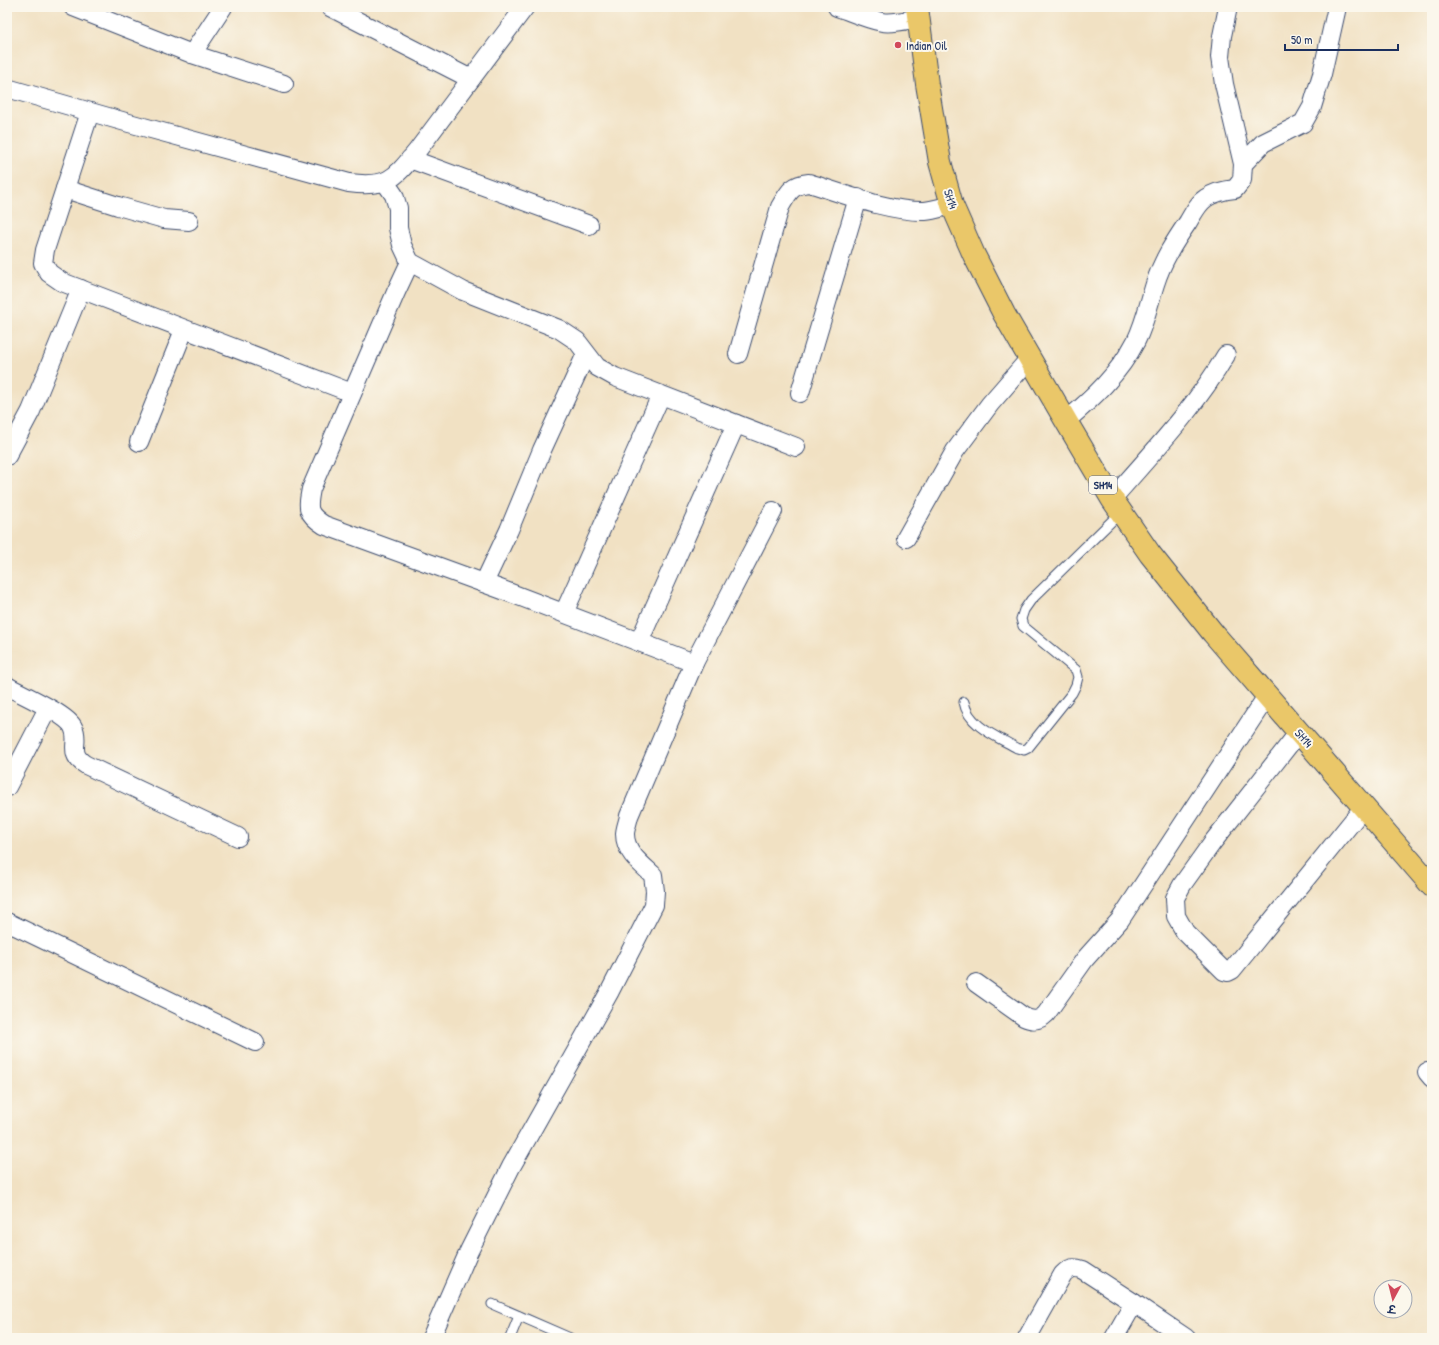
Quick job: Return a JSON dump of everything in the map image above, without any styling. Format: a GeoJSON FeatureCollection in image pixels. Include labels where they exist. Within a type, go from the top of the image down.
{"type":"FeatureCollection","features":[{"type":"Feature","properties":{"kind":"main road","name":"SH14"},"geometry":{"type":"LineString","coordinates":[[918,12],[927,84],[940,162],[952,205],[974,255],[1029,359],[1117,505],[1150,554],[1213,633],[1432,886]]}},
{"type":"Feature","properties":{"kind":"street"},"geometry":{"type":"LineString","coordinates":[[73,7],[192,54],[284,84]]}},
{"type":"Feature","properties":{"kind":"street"},"geometry":{"type":"LineString","coordinates":[[192,54],[223,7]]}},
{"type":"Feature","properties":{"kind":"street"},"geometry":{"type":"LineString","coordinates":[[330,7],[471,79]]}},
{"type":"Feature","properties":{"kind":"street"},"geometry":{"type":"LineString","coordinates":[[8,91],[349,182],[365,185],[385,182],[398,173],[410,159],[525,7]]}},
{"type":"Feature","properties":{"kind":"street"},"geometry":{"type":"LineString","coordinates":[[837,7],[882,22],[897,22],[918,12]]}},
{"type":"Feature","properties":{"kind":"street"},"geometry":{"type":"LineString","coordinates":[[1066,421],[1111,379],[1136,341],[1150,306],[1155,283],[1162,266],[1172,246],[1196,210],[1206,198],[1220,191],[1235,189],[1242,180],[1243,164],[1224,84],[1220,57],[1222,36],[1228,7]]}},
{"type":"Feature","properties":{"kind":"street"},"geometry":{"type":"LineString","coordinates":[[1243,164],[1263,143],[1303,123],[1306,118],[1312,107],[1318,87],[1337,7]]}},
{"type":"Feature","properties":{"kind":"street"},"geometry":{"type":"LineString","coordinates":[[90,112],[45,250],[43,263],[49,273],[62,282],[184,330],[352,393]]}},
{"type":"Feature","properties":{"kind":"street"},"geometry":{"type":"LineString","coordinates":[[410,159],[589,225]]}},
{"type":"Feature","properties":{"kind":"street"},"geometry":{"type":"LineString","coordinates":[[385,182],[394,195],[398,208],[398,228],[402,245],[410,262],[463,291],[559,329],[577,341],[597,367],[615,377],[796,447]]}},
{"type":"Feature","properties":{"kind":"street"},"geometry":{"type":"LineString","coordinates":[[738,354],[780,207],[789,191],[799,185],[809,183],[888,207],[912,211],[927,211],[952,205]]}},
{"type":"Feature","properties":{"kind":"street"},"geometry":{"type":"LineString","coordinates":[[65,189],[164,219],[189,221]]}},
{"type":"Feature","properties":{"kind":"street"},"geometry":{"type":"LineString","coordinates":[[800,393],[858,198]]}},
{"type":"Feature","properties":{"kind":"street"},"geometry":{"type":"LineString","coordinates":[[410,262],[311,489],[308,505],[313,518],[324,526],[484,583],[694,664]]}},
{"type":"Feature","properties":{"kind":"street"},"geometry":{"type":"LineString","coordinates":[[7,456],[31,411],[81,289]]}},
{"type":"Feature","properties":{"kind":"street"},"geometry":{"type":"LineString","coordinates":[[139,442],[184,330]]}},
{"type":"Feature","properties":{"kind":"street"},"geometry":{"type":"LineString","coordinates":[[484,583],[509,530],[542,450],[586,354]]}},
{"type":"Feature","properties":{"kind":"street"},"geometry":{"type":"LineString","coordinates":[[1117,505],[1152,454],[1192,406],[1216,373],[1226,356]]}},
{"type":"Feature","properties":{"kind":"street"},"geometry":{"type":"LineString","coordinates":[[906,538],[955,451],[990,404],[1029,359]]}},
{"type":"Feature","properties":{"kind":"street"},"geometry":{"type":"LineString","coordinates":[[564,613],[661,395]]}},
{"type":"Feature","properties":{"kind":"street"},"geometry":{"type":"LineString","coordinates":[[639,642],[736,424]]}},
{"type":"Feature","properties":{"kind":"street"},"geometry":{"type":"LineString","coordinates":[[431,1338],[469,1251],[511,1167],[610,991],[654,905],[655,891],[653,875],[640,864],[627,848],[625,834],[629,816],[694,664],[773,511]]}},
{"type":"Feature","properties":{"kind":"street"},"geometry":{"type":"LineString","coordinates":[[7,686],[65,718],[73,726],[76,734],[74,750],[78,761],[238,837]]}},
{"type":"Feature","properties":{"kind":"street"},"geometry":{"type":"LineString","coordinates":[[976,983],[1024,1017],[1031,1020],[1041,1018],[1046,1014],[1085,959],[1120,920],[1267,696]]}},
{"type":"Feature","properties":{"kind":"street"},"geometry":{"type":"LineString","coordinates":[[7,787],[48,708]]}},
{"type":"Feature","properties":{"kind":"street"},"geometry":{"type":"LineString","coordinates":[[1299,732],[1212,843],[1182,885],[1175,898],[1176,916],[1185,932],[1224,971],[1228,972],[1232,970],[1364,807]]}},
{"type":"Feature","properties":{"kind":"street"},"geometry":{"type":"LineString","coordinates":[[7,922],[255,1042]]}},
{"type":"Feature","properties":{"kind":"street"},"geometry":{"type":"LineString","coordinates":[[1027,1338],[1063,1274],[1068,1268],[1075,1267],[1083,1270],[1186,1338]]}},
{"type":"Feature","properties":{"kind":"street"},"geometry":{"type":"LineString","coordinates":[[1114,1338],[1134,1303]]}},
{"type":"Feature","properties":{"kind":"lane"},"geometry":{"type":"LineString","coordinates":[[964,702],[965,709],[979,726],[1017,748],[1024,750],[1028,748],[1072,693],[1078,677],[1076,670],[1023,626],[1021,619],[1024,610],[1031,600],[1117,505]]}},
{"type":"Feature","properties":{"kind":"lane"},"geometry":{"type":"LineString","coordinates":[[492,1304],[570,1338]]}},
{"type":"Feature","properties":{"kind":"lane"},"geometry":{"type":"LineString","coordinates":[[510,1338],[519,1316]]}},
{"type":"Feature","properties":{"kind":"place","name":"Indian Oil"},"geometry":{"type":"Point","coordinates":[898,45]}}]}
